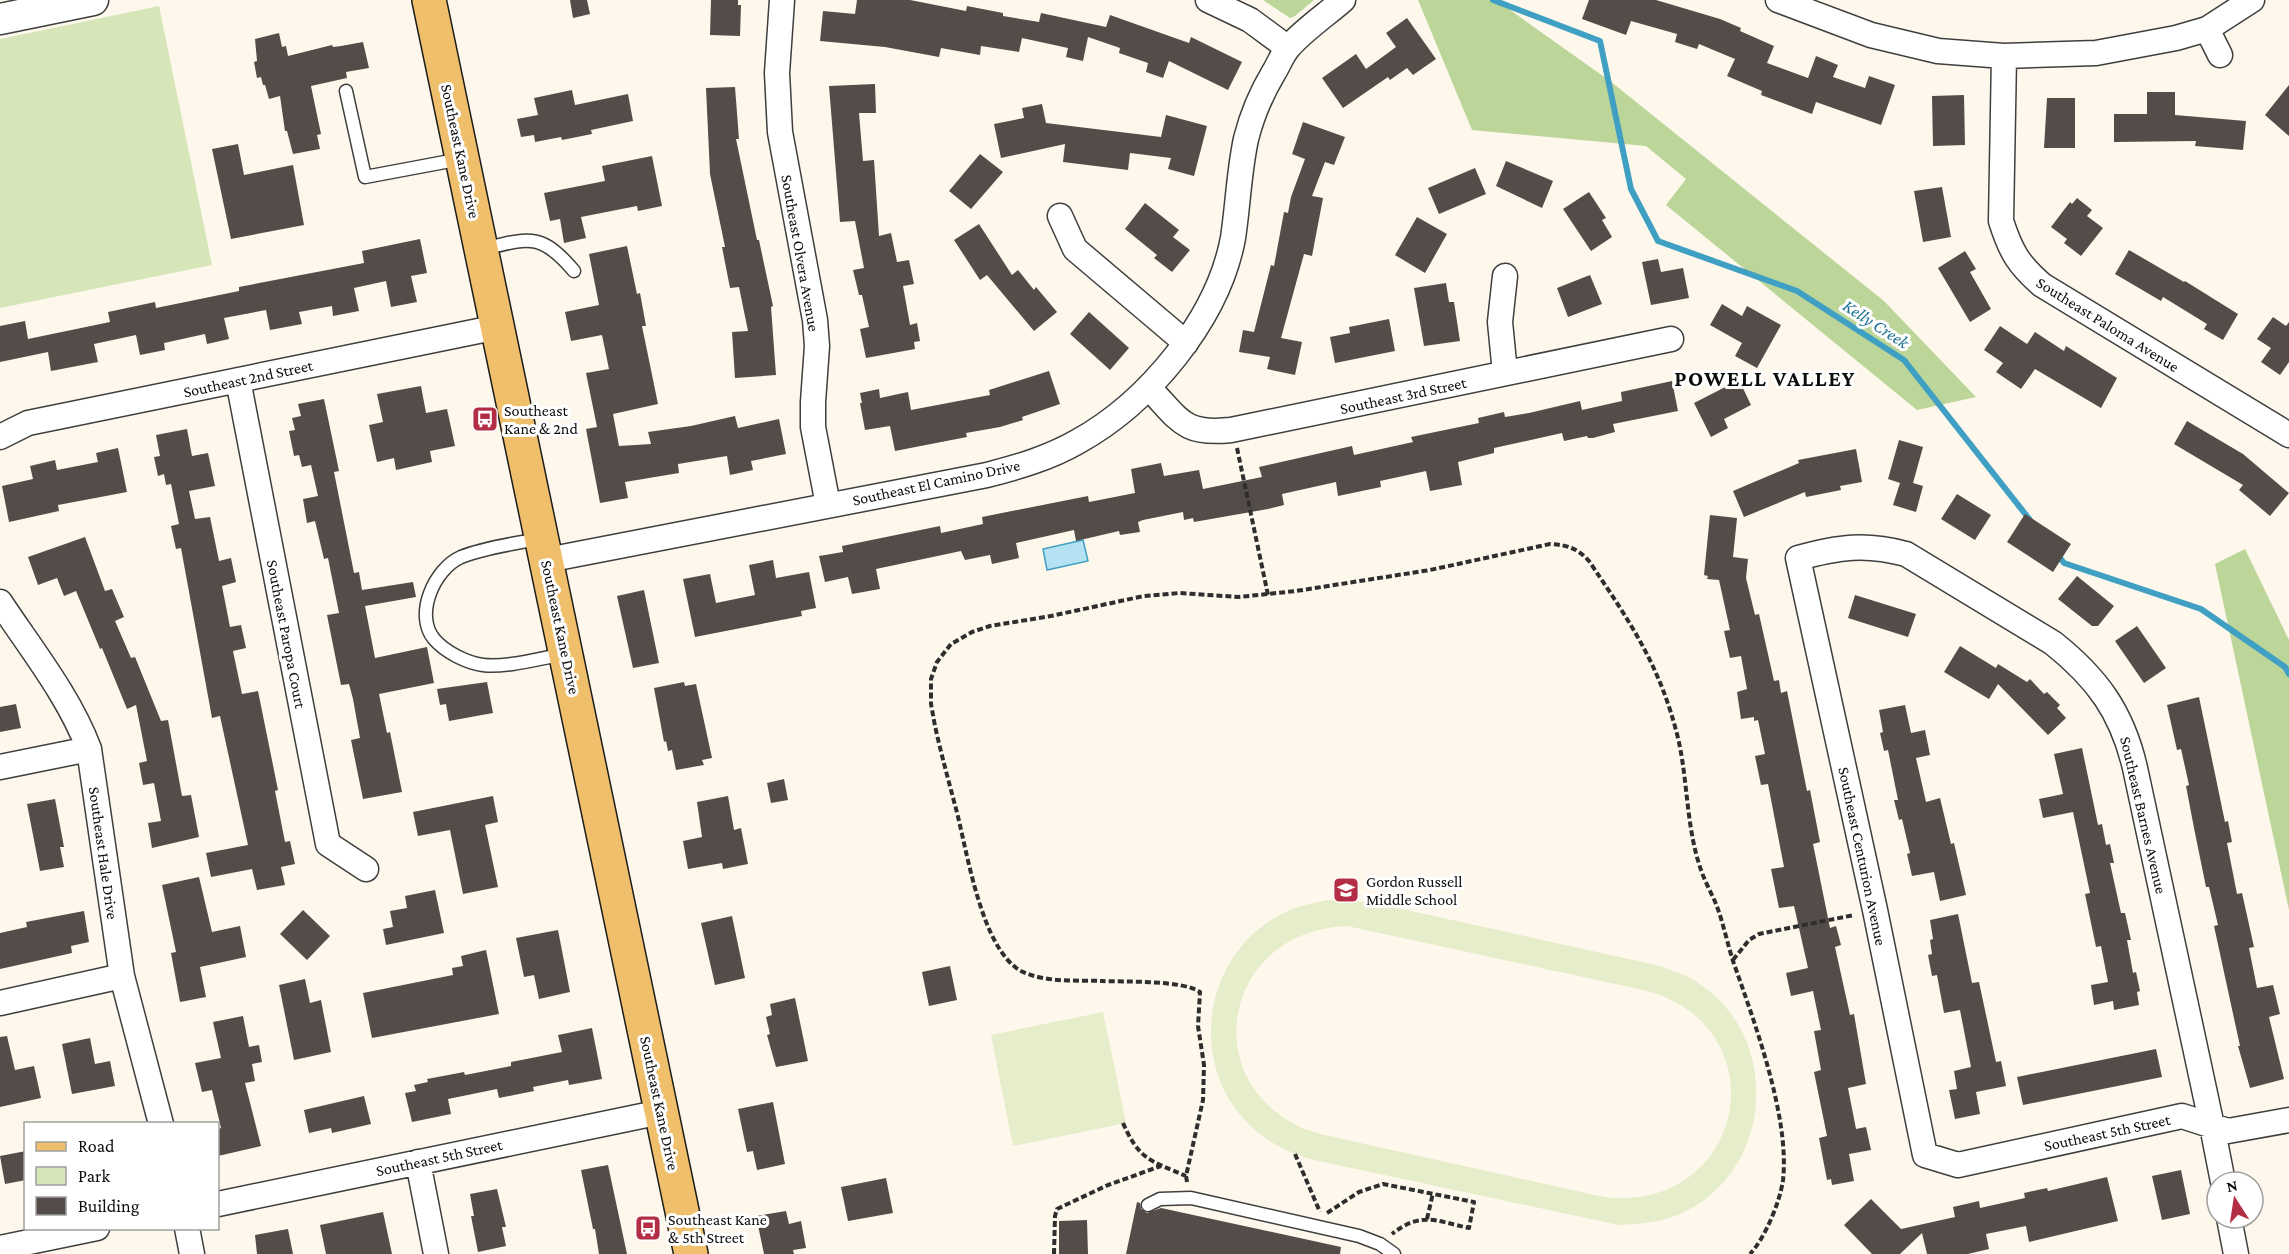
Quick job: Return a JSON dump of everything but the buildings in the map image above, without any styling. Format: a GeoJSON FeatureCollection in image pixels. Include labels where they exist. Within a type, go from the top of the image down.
{"type":"FeatureCollection","features":[{"type":"Feature","properties":{"kind":"main road","name":"Southeast Kane Drive"},"geometry":{"type":"LineString","coordinates":[[429,0],[691,1254]]}},
{"type":"Feature","properties":{"kind":"street"},"geometry":{"type":"LineString","coordinates":[[0,19],[93,0]]}},
{"type":"Feature","properties":{"kind":"street","name":"Southeast Olvera Avenue"},"geometry":{"type":"LineString","coordinates":[[782,0],[777,73],[780,132],[815,320],[818,346],[813,427],[828,504]]}},
{"type":"Feature","properties":{"kind":"street"},"geometry":{"type":"LineString","coordinates":[[1208,0],[1250,20],[1288,48]]}},
{"type":"Feature","properties":{"kind":"street","name":"Southeast El Camino Drive"},"geometry":{"type":"LineString","coordinates":[[545,549],[828,504],[987,475],[1022,466],[1078,442],[1103,426],[1149,388],[1186,344],[1206,309],[1221,277],[1232,241],[1246,138],[1263,91],[1288,48],[1343,0]]}},
{"type":"Feature","properties":{"kind":"street"},"geometry":{"type":"LineString","coordinates":[[1778,0],[1870,35],[1938,51],[2004,56],[2096,52],[2176,38],[2207,29],[2252,0]]}},
{"type":"Feature","properties":{"kind":"street"},"geometry":{"type":"LineString","coordinates":[[2207,29],[2220,55]]}},
{"type":"Feature","properties":{"kind":"street","name":"Southeast Paloma Avenue"},"geometry":{"type":"LineString","coordinates":[[2004,56],[2001,221],[2009,246],[2022,268],[2042,285],[2289,435]]}},
{"type":"Feature","properties":{"kind":"street"},"geometry":{"type":"LineString","coordinates":[[1060,216],[1075,249],[1186,344]]}},
{"type":"Feature","properties":{"kind":"street"},"geometry":{"type":"LineString","coordinates":[[1505,276],[1500,322],[1505,373]]}},
{"type":"Feature","properties":{"kind":"street","name":"Southeast 2nd Street"},"geometry":{"type":"LineString","coordinates":[[0,437],[28,423],[498,327]]}},
{"type":"Feature","properties":{"kind":"street","name":"Southeast 3rd Street"},"geometry":{"type":"LineString","coordinates":[[1149,388],[1182,422],[1195,430],[1210,432],[1231,430],[1671,339]]}},
{"type":"Feature","properties":{"kind":"street","name":"Southeast Paropa Court"},"geometry":{"type":"LineString","coordinates":[[238,380],[328,844],[366,869]]}},
{"type":"Feature","properties":{"kind":"street","name":"Southeast Barnes Avenue"},"geometry":{"type":"LineString","coordinates":[[1798,558],[1833,548],[1857,546],[1882,548],[1906,554],[2053,643],[2074,660],[2107,698],[2120,720],[2129,743],[2221,1170]]}},
{"type":"Feature","properties":{"kind":"street","name":"Southeast Centurion Avenue"},"geometry":{"type":"LineString","coordinates":[[1798,558],[1875,910],[1925,1155]]}},
{"type":"Feature","properties":{"kind":"street","name":"Southeast Hale Drive"},"geometry":{"type":"LineString","coordinates":[[0,602],[66,702],[82,729],[89,749],[122,976],[159,1122]]}},
{"type":"Feature","properties":{"kind":"street"},"geometry":{"type":"LineString","coordinates":[[0,767],[89,749]]}},
{"type":"Feature","properties":{"kind":"street"},"geometry":{"type":"LineString","coordinates":[[0,1003],[122,976]]}},
{"type":"Feature","properties":{"kind":"street","name":"Southeast 5th Street"},"geometry":{"type":"LineString","coordinates":[[219,1204],[661,1112]]}},
{"type":"Feature","properties":{"kind":"street","name":"Southeast 5th Street"},"geometry":{"type":"LineString","coordinates":[[1925,1155],[1958,1164],[2182,1116],[2228,1131],[2289,1120]]}},
{"type":"Feature","properties":{"kind":"street"},"geometry":{"type":"LineString","coordinates":[[418,1162],[436,1254]]}},
{"type":"Feature","properties":{"kind":"street"},"geometry":{"type":"LineString","coordinates":[[0,1248],[87,1230]]}},
{"type":"Feature","properties":{"kind":"street"},"geometry":{"type":"LineString","coordinates":[[187,1230],[192,1254]]}},
{"type":"Feature","properties":{"kind":"street"},"geometry":{"type":"LineString","coordinates":[[2231,1230],[2236,1254]]}},
{"type":"Feature","properties":{"kind":"lane"},"geometry":{"type":"LineString","coordinates":[[346,91],[365,177],[462,159]]}},
{"type":"Feature","properties":{"kind":"lane"},"geometry":{"type":"LineString","coordinates":[[482,250],[522,240],[533,240],[558,253],[574,271]]}},
{"type":"Feature","properties":{"kind":"lane"},"geometry":{"type":"LineString","coordinates":[[545,549],[490,548],[459,558],[444,569],[432,585],[427,601],[427,621],[433,639],[454,655],[482,665],[519,662],[567,653]]}},
{"type":"Feature","properties":{"kind":"lane"},"geometry":{"type":"LineString","coordinates":[[1148,1205],[1160,1199],[1191,1198],[1359,1236],[1380,1244],[1394,1254]]}},
{"type":"Feature","properties":{"kind":"path"},"geometry":{"type":"LineString","coordinates":[[1238,452],[1268,595]]}},
{"type":"Feature","properties":{"kind":"path"},"geometry":{"type":"LineString","coordinates":[[1191,1198],[1186,1176],[1203,1100],[1204,1065],[1198,1026],[1200,992],[1195,988],[1172,985],[1047,978],[1020,970],[997,946],[966,852],[935,726],[931,704],[931,679],[937,662],[951,644],[972,632],[990,626],[1051,616],[1117,601],[1179,592],[1239,597],[1268,595],[1430,570],[1550,544],[1568,545],[1580,551],[1589,561],[1639,636],[1666,695],[1678,740],[1690,835],[1701,869],[1717,906],[1762,1051],[1778,1112],[1784,1154],[1783,1182],[1771,1219],[1750,1254]]}},
{"type":"Feature","properties":{"kind":"path"},"geometry":{"type":"LineString","coordinates":[[1733,960],[1749,940],[1759,934],[1875,910]]}},
{"type":"Feature","properties":{"kind":"path"},"geometry":{"type":"LineString","coordinates":[[1123,1123],[1132,1144],[1142,1155],[1186,1176]]}},
{"type":"Feature","properties":{"kind":"path"},"geometry":{"type":"LineString","coordinates":[[1295,1155],[1322,1217],[1345,1199],[1377,1186],[1398,1186],[1474,1202],[1469,1228],[1427,1219],[1407,1223],[1380,1244]]}},
{"type":"Feature","properties":{"kind":"path"},"geometry":{"type":"LineString","coordinates":[[1054,1254],[1057,1209],[1108,1185],[1161,1166]]}},
{"type":"Feature","properties":{"kind":"path"},"geometry":{"type":"LineString","coordinates":[[1427,1219],[1433,1193]]}},
{"type":"Feature","properties":{"kind":"green space"},"geometry":{"type":"Polygon","coordinates":[[[1263,0],[1314,0],[1290,18],[1263,0]]]}},
{"type":"Feature","properties":{"kind":"green space"},"geometry":{"type":"Polygon","coordinates":[[[1418,0],[1496,0],[1610,81],[1884,301],[1976,397],[1917,410],[1666,205],[1686,179],[1646,146],[1472,130],[1418,0]]]}},
{"type":"Feature","properties":{"kind":"green space"},"geometry":{"type":"Polygon","coordinates":[[[159,6],[212,265],[0,308],[0,39],[159,6]]]}},
{"type":"Feature","properties":{"kind":"green space"},"geometry":{"type":"Polygon","coordinates":[[[2245,549],[2289,640],[2289,910],[2215,564],[2245,549]]]}},
{"type":"Feature","properties":{"kind":"green space"},"geometry":{"type":"Polygon","coordinates":[[[1328,900],[1370,902],[1656,965],[1698,983],[1725,1006],[1744,1035],[1754,1067],[1756,1100],[1750,1133],[1737,1164],[1715,1191],[1686,1211],[1662,1220],[1619,1225],[1314,1160],[1267,1140],[1244,1119],[1226,1093],[1215,1064],[1211,1034],[1214,1004],[1223,975],[1239,949],[1261,927],[1288,911],[1328,900]],[[1347,926],[1303,935],[1270,956],[1247,985],[1237,1019],[1239,1054],[1253,1087],[1280,1115],[1320,1134],[1604,1197],[1652,1194],[1689,1177],[1715,1149],[1729,1115],[1730,1078],[1717,1042],[1690,1012],[1648,991],[1347,926]]]}},
{"type":"Feature","properties":{"kind":"green space"},"geometry":{"type":"Polygon","coordinates":[[[1103,1012],[1126,1123],[1013,1146],[991,1035],[1103,1012]]]}},
{"type":"Feature","properties":{"kind":"water"},"geometry":{"type":"Polygon","coordinates":[[[1083,540],[1088,561],[1047,570],[1043,549],[1083,540]]]}},
{"type":"Feature","properties":{"kind":"waterway","name":"Kelly Creek"},"geometry":{"type":"LineString","coordinates":[[1493,0],[1600,41],[1631,189],[1658,241],[1797,291],[1904,360],[2030,520]]}},
{"type":"Feature","properties":{"kind":"waterway","name":"Kelly Creek"},"geometry":{"type":"LineString","coordinates":[[2057,554],[2064,563],[2201,609],[2285,667],[2289,674]]}},
{"type":"Feature","properties":{"kind":"place","name":"Southeast Kane & 2nd"},"geometry":{"type":"Point","coordinates":[485,419]}},
{"type":"Feature","properties":{"kind":"place","name":"Gordon Russell Middle School"},"geometry":{"type":"Point","coordinates":[1346,890]}},
{"type":"Feature","properties":{"kind":"place","name":"Southeast Kane & 5th Street"},"geometry":{"type":"Point","coordinates":[648,1228]}},
{"type":"Feature","properties":{"kind":"district","name":"POWELL VALLEY"},"geometry":{"type":"Point","coordinates":[1765,378]}}]}
